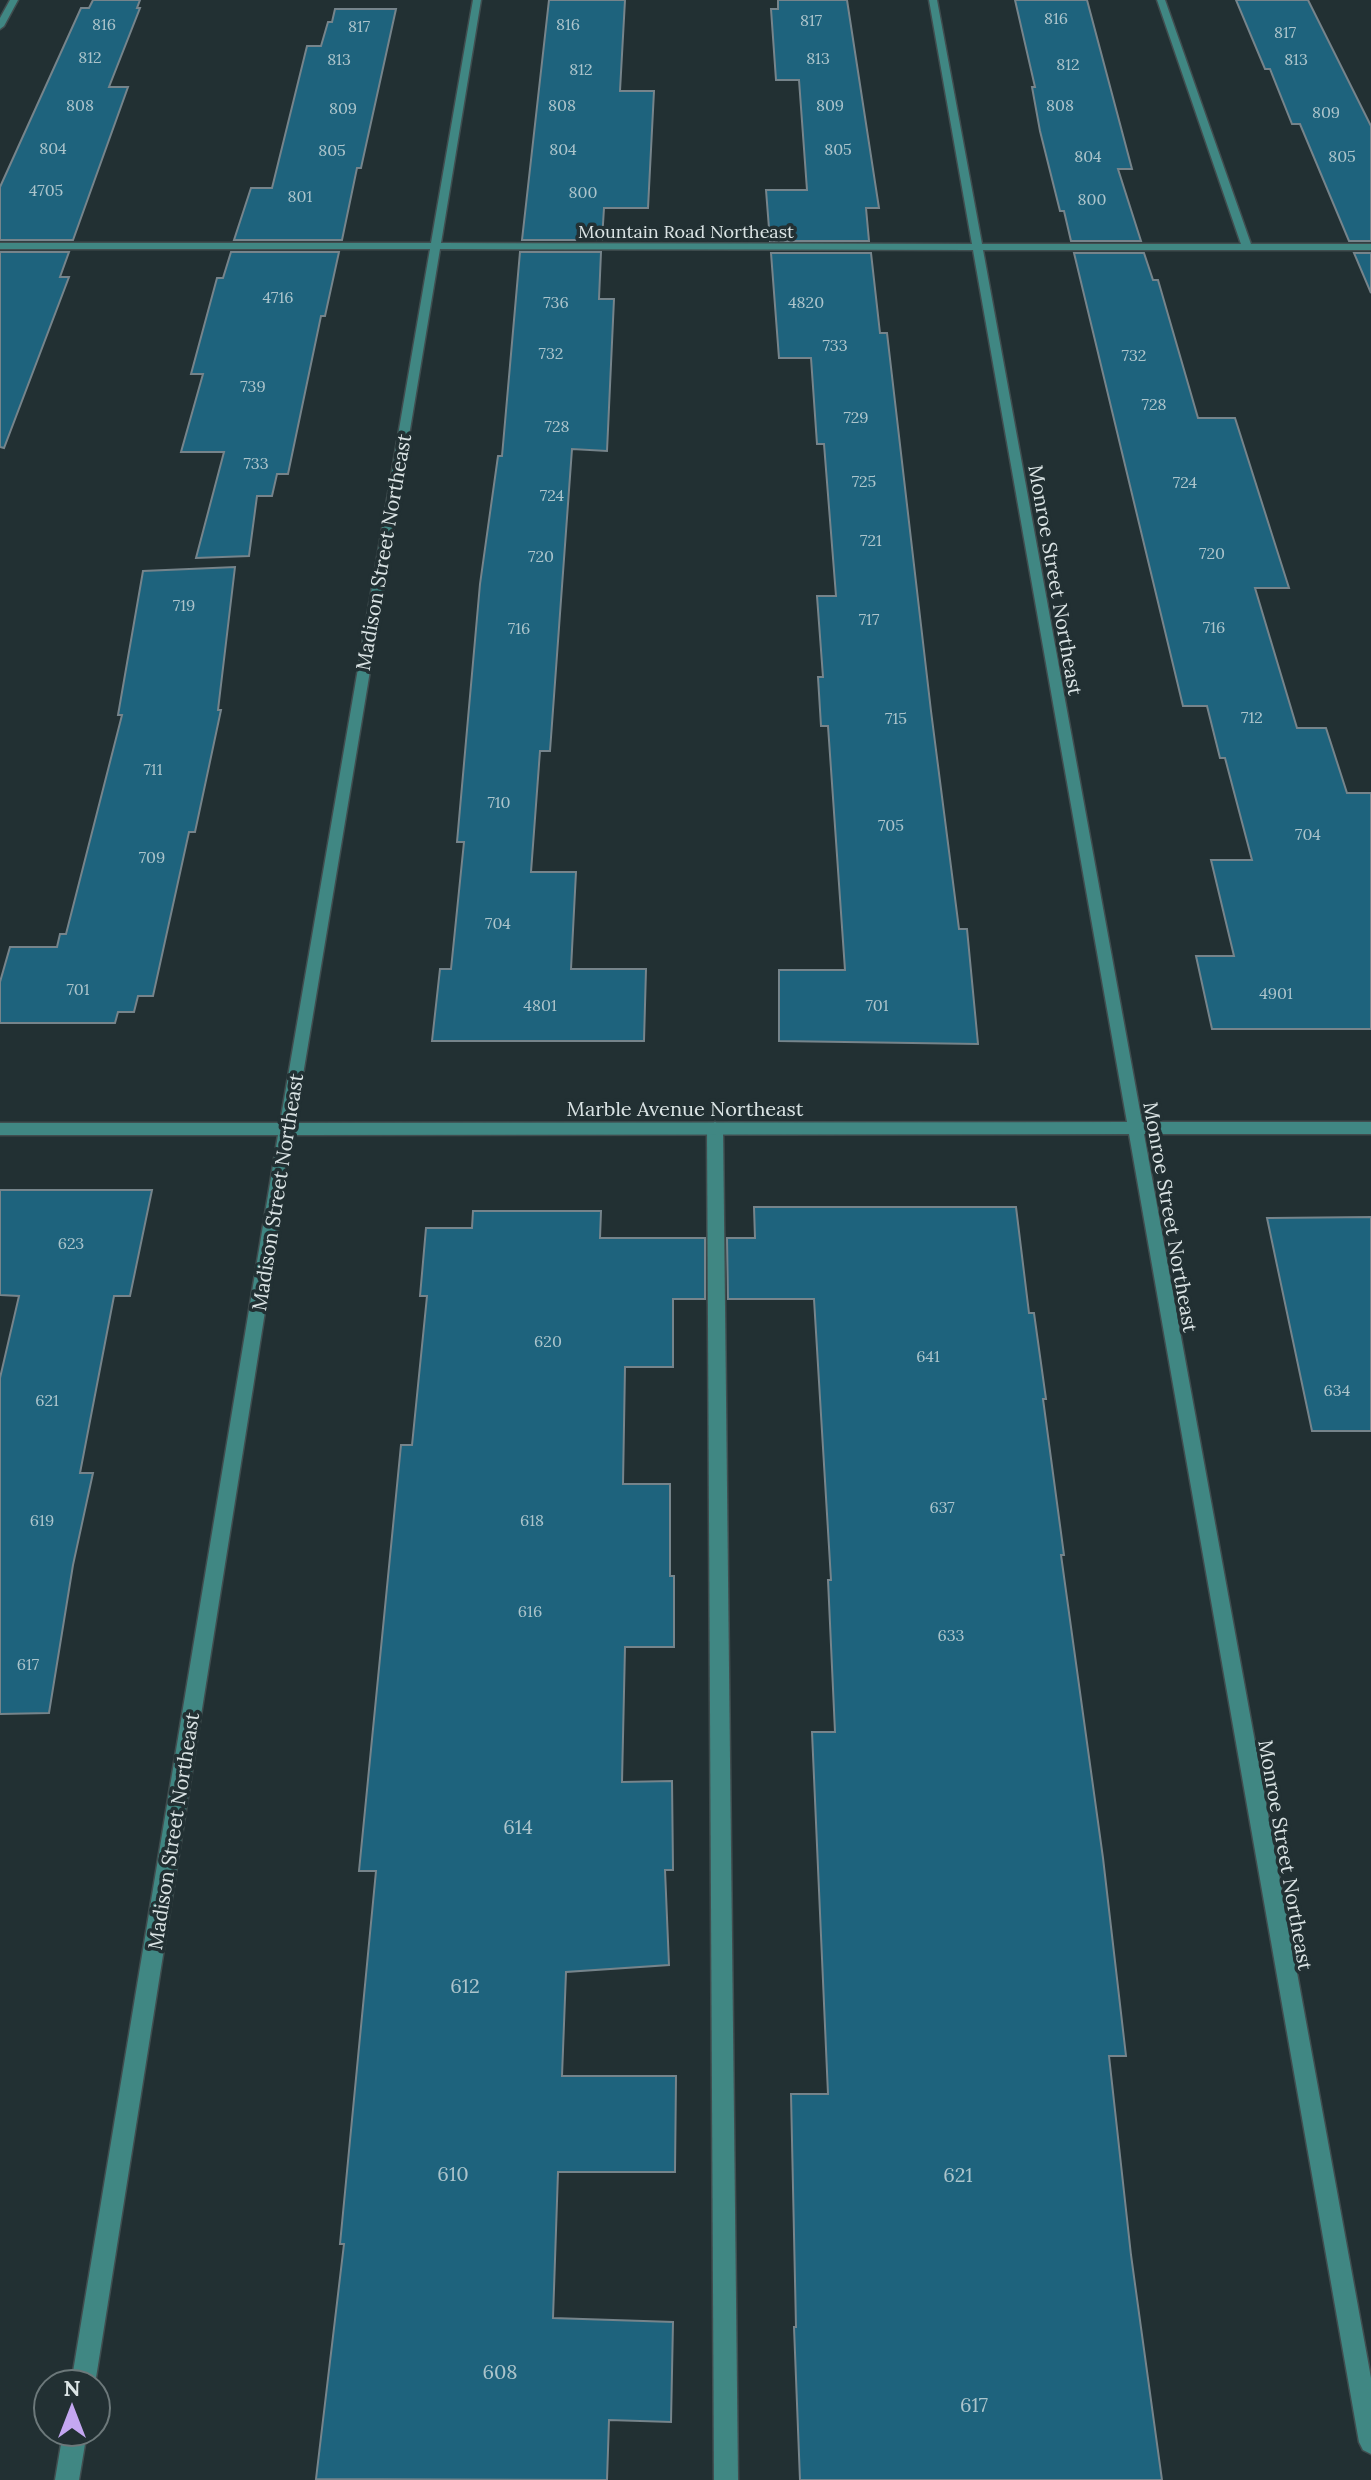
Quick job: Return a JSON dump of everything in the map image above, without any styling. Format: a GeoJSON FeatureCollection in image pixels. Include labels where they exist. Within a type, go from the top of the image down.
{"type":"FeatureCollection","features":[{"type":"Feature","properties":{"kind":"street"},"geometry":{"type":"LineString","coordinates":[[0,26],[14,0]]}},
{"type":"Feature","properties":{"kind":"street","name":"Madison Street Northeast"},"geometry":{"type":"LineString","coordinates":[[86,2368],[287,1130],[477,0]]}},
{"type":"Feature","properties":{"kind":"street","name":"Monroe Street Northeast"},"geometry":{"type":"LineString","coordinates":[[933,0],[1371,2442]]}},
{"type":"Feature","properties":{"kind":"street"},"geometry":{"type":"LineString","coordinates":[[1161,0],[1247,247]]}},
{"type":"Feature","properties":{"kind":"street","name":"Mountain Road Northeast"},"geometry":{"type":"LineString","coordinates":[[0,246],[1371,247]]}},
{"type":"Feature","properties":{"kind":"street"},"geometry":{"type":"LineString","coordinates":[[715,1128],[726,2480]]}},
{"type":"Feature","properties":{"kind":"street","name":"Marble Avenue Northeast"},"geometry":{"type":"LineString","coordinates":[[0,1129],[1371,1128]]}},
{"type":"Feature","properties":{"kind":"street"},"geometry":{"type":"LineString","coordinates":[[67,2480],[72,2448]]}},
{"type":"Feature","properties":{"kind":"building"},"geometry":{"type":"Polygon","coordinates":[[[93,0],[140,0],[137,8],[140,8],[109,87],[128,87],[73,240],[0,240],[0,187],[81,8],[89,8],[93,0]]]}},
{"type":"Feature","properties":{"kind":"building"},"geometry":{"type":"Polygon","coordinates":[[[549,0],[625,0],[620,91],[654,91],[648,208],[604,208],[602,240],[522,240],[549,0]]]}},
{"type":"Feature","properties":{"kind":"building"},"geometry":{"type":"Polygon","coordinates":[[[778,0],[847,0],[879,208],[866,208],[869,241],[770,241],[766,190],[807,190],[799,80],[776,80],[771,9],[778,9],[778,0]]]}},
{"type":"Feature","properties":{"kind":"building"},"geometry":{"type":"Polygon","coordinates":[[[1015,0],[1087,0],[1132,169],[1118,169],[1141,241],[1071,241],[1064,211],[1060,211],[1040,131],[1032,87],[1035,87],[1015,0]]]}},
{"type":"Feature","properties":{"kind":"building"},"geometry":{"type":"Polygon","coordinates":[[[1236,0],[1308,0],[1371,126],[1371,241],[1349,241],[1300,124],[1292,124],[1270,69],[1265,69],[1236,0]]]}},
{"type":"Feature","properties":{"kind":"building"},"geometry":{"type":"Polygon","coordinates":[[[335,9],[396,9],[342,240],[234,240],[251,188],[272,188],[307,46],[321,46],[335,9]]]}},
{"type":"Feature","properties":{"kind":"building"},"geometry":{"type":"Polygon","coordinates":[[[0,252],[69,252],[60,277],[69,277],[4,448],[0,447],[0,252]]]}},
{"type":"Feature","properties":{"kind":"building"},"geometry":{"type":"Polygon","coordinates":[[[231,252],[339,252],[325,316],[321,316],[288,474],[277,474],[272,496],[257,496],[249,556],[196,558],[224,452],[181,452],[203,374],[191,374],[217,278],[223,278],[231,252]]]}},
{"type":"Feature","properties":{"kind":"building"},"geometry":{"type":"Polygon","coordinates":[[[520,252],[601,252],[599,299],[614,299],[607,451],[572,449],[550,751],[540,751],[531,872],[576,872],[571,969],[646,969],[644,1041],[432,1041],[440,969],[451,969],[464,842],[457,842],[480,584],[498,456],[502,456],[520,252]]]}},
{"type":"Feature","properties":{"kind":"building"},"geometry":{"type":"Polygon","coordinates":[[[771,253],[871,253],[880,333],[887,333],[931,711],[959,929],[967,929],[978,1044],[779,1041],[779,970],[845,970],[828,726],[821,726],[818,677],[823,677],[817,596],[836,596],[824,444],[817,444],[811,358],[779,358],[771,253]]]}},
{"type":"Feature","properties":{"kind":"building"},"geometry":{"type":"Polygon","coordinates":[[[1074,253],[1144,253],[1153,280],[1158,280],[1198,418],[1235,418],[1289,588],[1255,588],[1297,728],[1326,728],[1347,793],[1371,793],[1371,1029],[1212,1029],[1196,956],[1234,956],[1211,860],[1252,860],[1225,758],[1220,758],[1207,706],[1183,706],[1074,253]]]}},
{"type":"Feature","properties":{"kind":"building"},"geometry":{"type":"Polygon","coordinates":[[[1354,253],[1371,253],[1371,293],[1354,253]]]}},
{"type":"Feature","properties":{"kind":"building"},"geometry":{"type":"Polygon","coordinates":[[[235,567],[218,710],[221,710],[195,832],[189,832],[153,996],[138,996],[134,1012],[118,1012],[115,1023],[0,1023],[0,982],[10,947],[57,947],[60,934],[66,934],[122,715],[118,715],[143,571],[235,567]]]}},
{"type":"Feature","properties":{"kind":"building"},"geometry":{"type":"Polygon","coordinates":[[[0,1190],[152,1190],[130,1296],[114,1296],[80,1473],[93,1473],[73,1565],[49,1713],[0,1714],[0,1378],[19,1296],[0,1295],[0,1190]]]}},
{"type":"Feature","properties":{"kind":"building"},"geometry":{"type":"Polygon","coordinates":[[[754,1207],[1016,1207],[1029,1313],[1034,1313],[1046,1399],[1043,1399],[1064,1555],[1061,1555],[1103,1858],[1126,2056],[1109,2056],[1131,2255],[1162,2480],[800,2480],[794,2327],[791,2094],[828,2094],[812,1732],[835,1732],[828,1580],[831,1580],[814,1299],[728,1299],[727,1238],[755,1238],[754,1207]]]}},
{"type":"Feature","properties":{"kind":"building"},"geometry":{"type":"Polygon","coordinates":[[[473,1211],[601,1211],[600,1238],[705,1238],[705,1299],[673,1299],[673,1367],[625,1367],[623,1484],[670,1484],[674,1647],[625,1647],[622,1782],[672,1781],[673,1870],[665,1870],[669,1965],[566,1972],[562,2076],[676,2076],[675,2172],[558,2172],[553,2318],[673,2322],[671,2422],[609,2420],[607,2480],[316,2479],[344,2244],[340,2244],[376,1871],[359,1871],[401,1445],[412,1445],[427,1296],[420,1296],[426,1228],[472,1228],[473,1211]]]}},
{"type":"Feature","properties":{"kind":"building"},"geometry":{"type":"Polygon","coordinates":[[[1371,1217],[1371,1431],[1312,1431],[1267,1218],[1371,1217]]]}}]}
